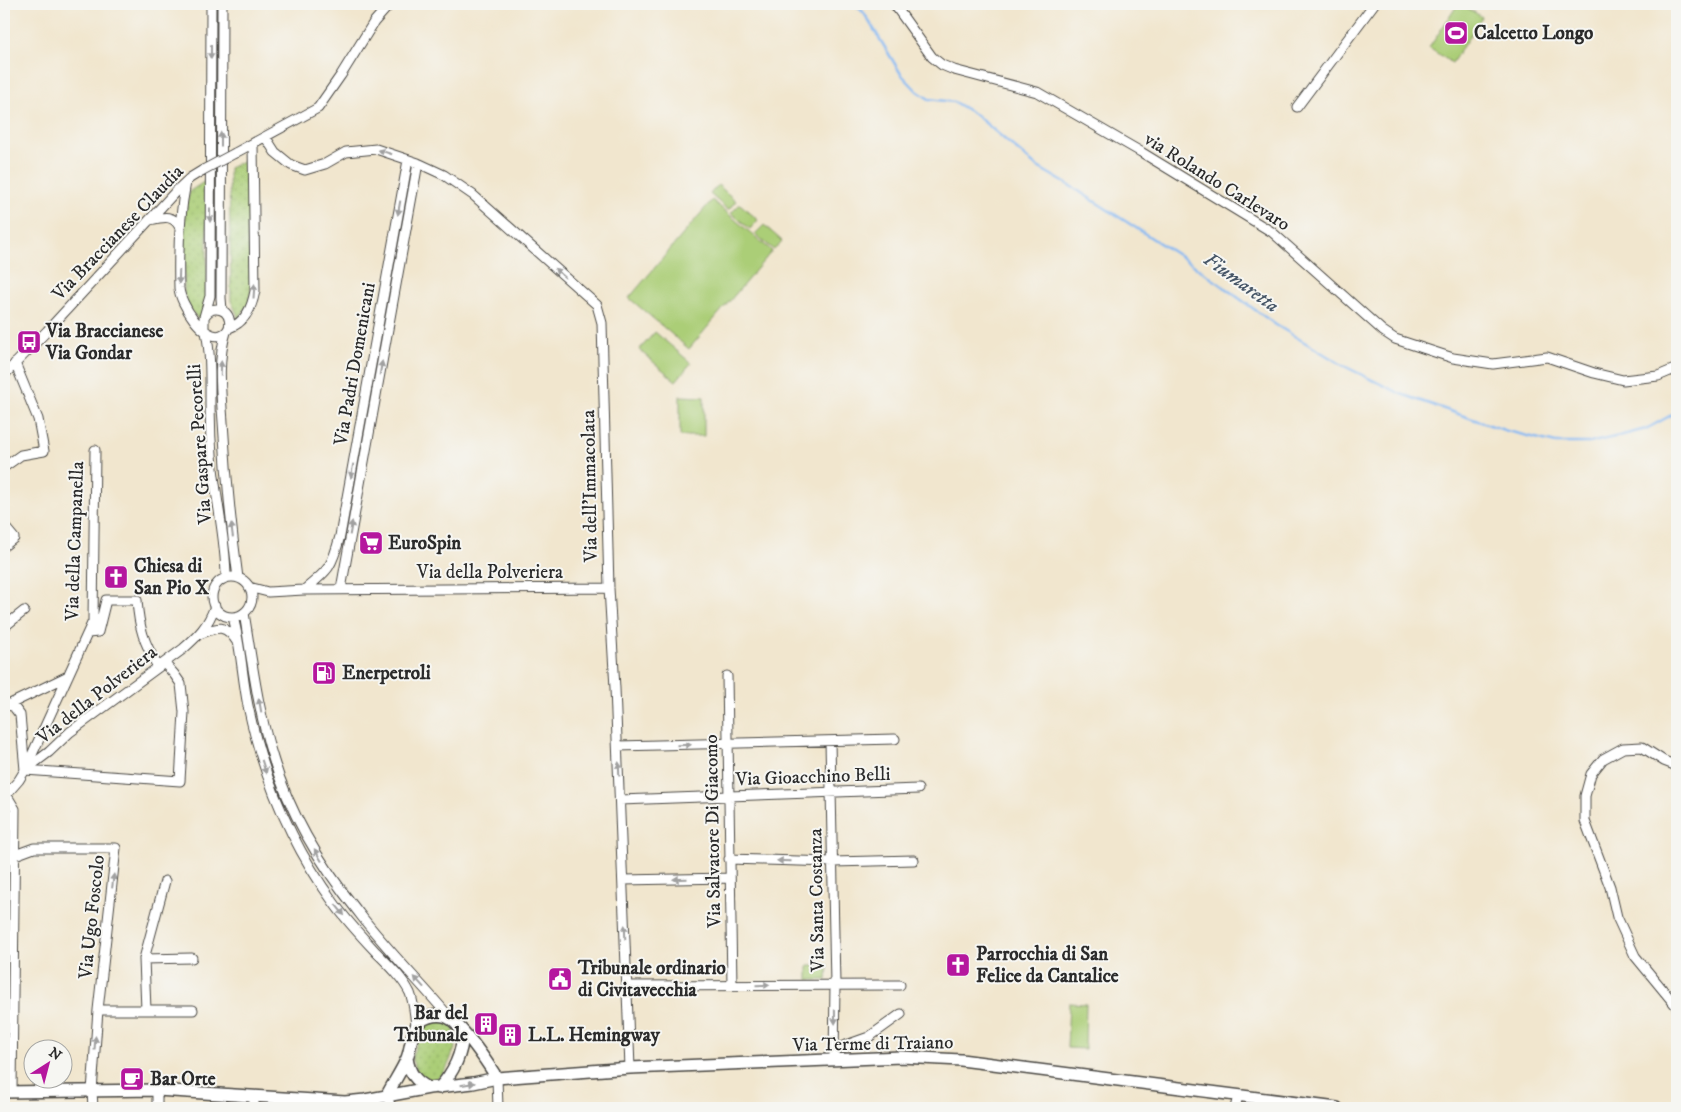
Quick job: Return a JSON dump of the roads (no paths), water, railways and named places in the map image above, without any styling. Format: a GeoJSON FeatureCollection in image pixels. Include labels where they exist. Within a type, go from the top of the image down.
{"type":"FeatureCollection","features":[{"type":"Feature","properties":{"kind":"main road"},"geometry":{"type":"LineString","coordinates":[[8,1092],[157,1090],[254,1102],[345,1102],[388,1095],[407,1058],[416,1026],[430,1016],[439,1015],[451,1019],[484,1057],[497,1078]]}},
{"type":"Feature","properties":{"kind":"main road"},"geometry":{"type":"LineString","coordinates":[[407,1058],[408,1068],[412,1075],[424,1086],[434,1088],[454,1069],[462,1044],[463,1033]]}},
{"type":"Feature","properties":{"kind":"main road","name":"Via Terme di Traiano"},"geometry":{"type":"LineString","coordinates":[[388,1095],[497,1078],[835,1054],[939,1058],[1337,1108]]}},
{"type":"Feature","properties":{"kind":"street"},"geometry":{"type":"LineString","coordinates":[[205,330],[203,325],[204,317],[210,296],[212,4]]}},
{"type":"Feature","properties":{"kind":"street"},"geometry":{"type":"LineString","coordinates":[[222,4],[222,310]]}},
{"type":"Feature","properties":{"kind":"street","name":"Via Braccianese Claudia"},"geometry":{"type":"LineString","coordinates":[[4,375],[186,182],[203,170],[266,138],[318,108],[374,22],[390,4]]}},
{"type":"Feature","properties":{"kind":"street","name":"via Rolando Carlevaro"},"geometry":{"type":"LineString","coordinates":[[894,4],[932,56],[942,65],[954,70],[1037,92],[1141,152],[1272,232],[1383,331],[1395,339],[1454,358],[1493,364],[1547,357],[1594,373],[1623,380],[1658,376],[1677,368]]}},
{"type":"Feature","properties":{"kind":"street"},"geometry":{"type":"LineString","coordinates":[[1297,107],[1374,4]]}},
{"type":"Feature","properties":{"kind":"street","name":"Via dell'Immacolata"},"geometry":{"type":"LineString","coordinates":[[266,138],[275,152],[291,165],[305,170],[325,164],[346,152],[376,149],[444,175],[473,196],[597,305],[602,323],[609,588],[618,746],[630,1068]]}},
{"type":"Feature","properties":{"kind":"street"},"geometry":{"type":"LineString","coordinates":[[186,182],[180,210],[179,294],[185,308],[194,321],[210,334],[219,336],[240,322],[252,306],[255,291],[253,144]]}},
{"type":"Feature","properties":{"kind":"street","name":"Via Padri Domenicani"},"geometry":{"type":"LineString","coordinates":[[304,590],[326,572],[336,554],[408,160]]}},
{"type":"Feature","properties":{"kind":"street","name":"Via Padri Domenicani"},"geometry":{"type":"LineString","coordinates":[[341,590],[418,164]]}},
{"type":"Feature","properties":{"kind":"street"},"geometry":{"type":"LineString","coordinates":[[150,220],[168,217],[177,221],[180,228]]}},
{"type":"Feature","properties":{"kind":"street"},"geometry":{"type":"LineString","coordinates":[[204,317],[210,310],[222,310],[230,320],[228,330]]}},
{"type":"Feature","properties":{"kind":"street","name":"Via Gaspare Pecorelli"},"geometry":{"type":"LineString","coordinates":[[205,330],[210,349],[213,469],[218,514],[226,558],[226,578]]}},
{"type":"Feature","properties":{"kind":"street","name":"Via Gaspare Pecorelli"},"geometry":{"type":"LineString","coordinates":[[228,330],[222,347],[220,382],[229,511],[238,578]]}},
{"type":"Feature","properties":{"kind":"street","name":"Via della Campanella"},"geometry":{"type":"LineString","coordinates":[[4,467],[21,456],[44,451],[38,419],[15,364]]}},
{"type":"Feature","properties":{"kind":"street","name":"Via della Campanella"},"geometry":{"type":"LineString","coordinates":[[25,770],[93,621],[95,450]]}},
{"type":"Feature","properties":{"kind":"street"},"geometry":{"type":"LineString","coordinates":[[4,526],[14,538],[4,546]]}},
{"type":"Feature","properties":{"kind":"street"},"geometry":{"type":"LineString","coordinates":[[331,590],[326,581],[326,572],[333,570],[343,576]]}},
{"type":"Feature","properties":{"kind":"street"},"geometry":{"type":"LineString","coordinates":[[251,602],[249,587],[238,578],[226,578],[220,581],[214,590],[213,600],[215,606],[223,614],[233,616],[244,613],[251,602],[268,592]]}},
{"type":"Feature","properties":{"kind":"street"},"geometry":{"type":"LineString","coordinates":[[249,587],[268,592],[341,590]]}},
{"type":"Feature","properties":{"kind":"street","name":"Via della Polveriera"},"geometry":{"type":"LineString","coordinates":[[341,590],[609,588]]}},
{"type":"Feature","properties":{"kind":"street"},"geometry":{"type":"LineString","coordinates":[[6,705],[13,706],[20,715],[25,770],[180,781],[184,712],[181,684],[174,674],[161,665],[146,645],[138,620],[137,600],[106,600],[98,632],[88,633]]}},
{"type":"Feature","properties":{"kind":"street","name":"Via della Polveriera"},"geometry":{"type":"LineString","coordinates":[[4,795],[19,780],[25,770],[49,752],[70,732],[200,634],[210,620],[215,606]]}},
{"type":"Feature","properties":{"kind":"street"},"geometry":{"type":"LineString","coordinates":[[4,627],[24,611]]}},
{"type":"Feature","properties":{"kind":"street"},"geometry":{"type":"LineString","coordinates":[[244,613],[263,721],[273,759],[295,814],[317,854],[344,895],[451,1019]]}},
{"type":"Feature","properties":{"kind":"street","name":"Via della Polveriera"},"geometry":{"type":"LineString","coordinates":[[210,620],[223,614]]}},
{"type":"Feature","properties":{"kind":"street"},"geometry":{"type":"LineString","coordinates":[[233,616],[240,648],[244,685],[258,747],[276,800],[297,844],[334,904],[392,968],[410,993],[416,1026]]}},
{"type":"Feature","properties":{"kind":"street"},"geometry":{"type":"LineString","coordinates":[[200,634],[215,628],[221,628],[232,634],[240,648]]}},
{"type":"Feature","properties":{"kind":"street"},"geometry":{"type":"LineString","coordinates":[[6,705],[68,676]]}},
{"type":"Feature","properties":{"kind":"street","name":"Via Salvatore Di Giacomo"},"geometry":{"type":"LineString","coordinates":[[727,676],[732,985]]}},
{"type":"Feature","properties":{"kind":"street"},"geometry":{"type":"LineString","coordinates":[[618,746],[895,739]]}},
{"type":"Feature","properties":{"kind":"street","name":"Via Santa Costanza"},"geometry":{"type":"LineString","coordinates":[[830,741],[835,1054]]}},
{"type":"Feature","properties":{"kind":"street"},"geometry":{"type":"LineString","coordinates":[[1677,766],[1642,747],[1623,748],[1603,759],[1591,774],[1585,796],[1585,821],[1610,887],[1618,917],[1635,956],[1677,1006]]}},
{"type":"Feature","properties":{"kind":"street","name":"Via Gioacchino Belli"},"geometry":{"type":"LineString","coordinates":[[620,800],[918,789]]}},
{"type":"Feature","properties":{"kind":"street"},"geometry":{"type":"LineString","coordinates":[[4,795],[16,809],[8,1092]]}},
{"type":"Feature","properties":{"kind":"street","name":"Via Ugo Foscolo"},"geometry":{"type":"LineString","coordinates":[[15,855],[34,848],[116,848],[98,1010],[92,1091],[93,1108]]}},
{"type":"Feature","properties":{"kind":"street"},"geometry":{"type":"LineString","coordinates":[[729,859],[832,862],[914,860]]}},
{"type":"Feature","properties":{"kind":"street"},"geometry":{"type":"LineString","coordinates":[[623,880],[729,878]]}},
{"type":"Feature","properties":{"kind":"street"},"geometry":{"type":"LineString","coordinates":[[146,1010],[144,959],[165,881]]}},
{"type":"Feature","properties":{"kind":"street"},"geometry":{"type":"LineString","coordinates":[[144,959],[192,958]]}},
{"type":"Feature","properties":{"kind":"street"},"geometry":{"type":"LineString","coordinates":[[627,986],[900,985]]}},
{"type":"Feature","properties":{"kind":"street"},"geometry":{"type":"LineString","coordinates":[[98,1010],[193,1010]]}},
{"type":"Feature","properties":{"kind":"street","name":"Via Terme di Traiano"},"geometry":{"type":"LineString","coordinates":[[835,1054],[869,1038],[901,1014]]}},
{"type":"Feature","properties":{"kind":"street"},"geometry":{"type":"LineString","coordinates":[[497,1078],[498,1108]]}},
{"type":"Feature","properties":{"kind":"street"},"geometry":{"type":"LineString","coordinates":[[157,1090],[157,1108]]}},
{"type":"Feature","properties":{"kind":"street"},"geometry":{"type":"LineString","coordinates":[[388,1095],[391,1108]]}},
{"type":"Feature","properties":{"kind":"street"},"geometry":{"type":"LineString","coordinates":[[1235,1108],[1238,1096]]}},
{"type":"Feature","properties":{"kind":"waterway","name":"Fiumaretta"},"geometry":{"type":"LineString","coordinates":[[855,4],[864,13],[901,74],[917,91],[929,99],[954,102],[976,115],[1036,166],[1189,262],[1276,325],[1344,366],[1401,394],[1507,431],[1556,443],[1589,443],[1619,436],[1646,429],[1677,412]]}},
{"type":"Feature","properties":{"kind":"place","name":"Calcetto Longo"},"geometry":{"type":"Point","coordinates":[1456,33]}},
{"type":"Feature","properties":{"kind":"place","name":"Via Braccianese Via Gondar"},"geometry":{"type":"Point","coordinates":[29,342]}},
{"type":"Feature","properties":{"kind":"place","name":"EuroSpin"},"geometry":{"type":"Point","coordinates":[371,543]}},
{"type":"Feature","properties":{"kind":"place","name":"Chiesa di San Pio X"},"geometry":{"type":"Point","coordinates":[116,577]}},
{"type":"Feature","properties":{"kind":"place","name":"Enerpetroli"},"geometry":{"type":"Point","coordinates":[324,673]}},
{"type":"Feature","properties":{"kind":"place","name":"Parrocchia di San Felice da Cantalice"},"geometry":{"type":"Point","coordinates":[958,965]}},
{"type":"Feature","properties":{"kind":"place","name":"Tribunale ordinario di Civitavecchia"},"geometry":{"type":"Point","coordinates":[560,979]}},
{"type":"Feature","properties":{"kind":"place","name":"Bar del Tribunale"},"geometry":{"type":"Point","coordinates":[486,1024]}},
{"type":"Feature","properties":{"kind":"place","name":"L.L. Hemingway"},"geometry":{"type":"Point","coordinates":[510,1035]}},
{"type":"Feature","properties":{"kind":"place","name":"Bar Orte"},"geometry":{"type":"Point","coordinates":[132,1079]}}]}
